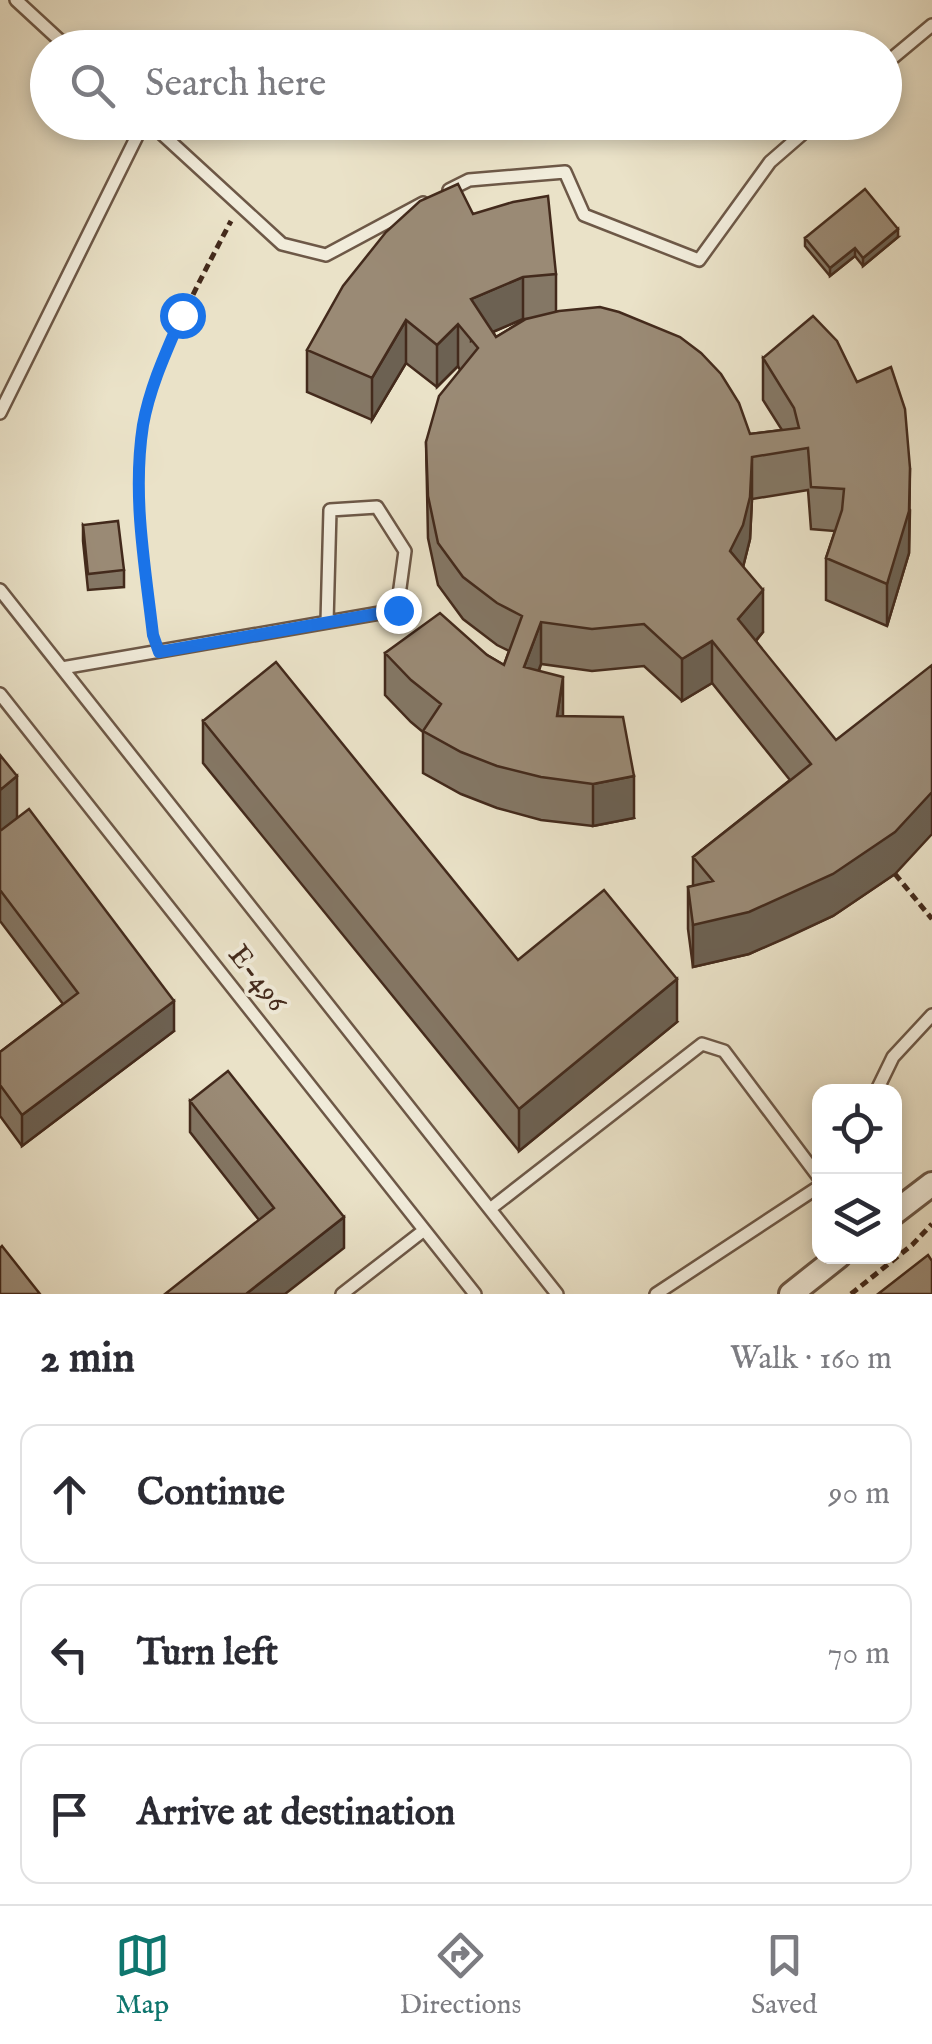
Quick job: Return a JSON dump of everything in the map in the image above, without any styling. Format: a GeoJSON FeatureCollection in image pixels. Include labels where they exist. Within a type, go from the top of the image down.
{"type":"FeatureCollection","features":[{"type":"Feature","properties":{"kind":"street"},"geometry":{"type":"LineString","coordinates":[[902,1207],[932,1184]]}},
{"type":"Feature","properties":{"kind":"street"},"geometry":{"type":"LineString","coordinates":[[791,1294],[828,1264]]}},
{"type":"Feature","properties":{"kind":"lane"},"geometry":{"type":"LineString","coordinates":[[16,0],[48,30]]}},
{"type":"Feature","properties":{"kind":"lane"},"geometry":{"type":"LineString","coordinates":[[902,50],[932,25]]}},
{"type":"Feature","properties":{"kind":"lane"},"geometry":{"type":"LineString","coordinates":[[0,413],[137,140]]}},
{"type":"Feature","properties":{"kind":"lane"},"geometry":{"type":"LineString","coordinates":[[166,140],[282,244],[326,256],[470,180],[564,172],[584,214],[698,260],[770,162],[795,140]]}},
{"type":"Feature","properties":{"kind":"lane"},"geometry":{"type":"LineString","coordinates":[[62,668],[398,610],[404,551],[377,507],[330,510],[327,622]]}},
{"type":"Feature","properties":{"kind":"lane"},"geometry":{"type":"LineString","coordinates":[[0,590],[558,1294]]}},
{"type":"Feature","properties":{"kind":"lane","name":"E-496"},"geometry":{"type":"LineString","coordinates":[[0,694],[474,1294]]}},
{"type":"Feature","properties":{"kind":"lane"},"geometry":{"type":"LineString","coordinates":[[880,1084],[893,1058],[932,1015]]}},
{"type":"Feature","properties":{"kind":"lane"},"geometry":{"type":"LineString","coordinates":[[490,1210],[702,1044],[724,1051],[814,1174]]}},
{"type":"Feature","properties":{"kind":"lane"},"geometry":{"type":"LineString","coordinates":[[656,1294],[812,1187]]}},
{"type":"Feature","properties":{"kind":"lane"},"geometry":{"type":"LineString","coordinates":[[342,1294],[424,1231]]}},
{"type":"Feature","properties":{"kind":"path"},"geometry":{"type":"LineString","coordinates":[[159,652],[153,635],[138,508],[144,425],[163,358],[240,205]]}},
{"type":"Feature","properties":{"kind":"path"},"geometry":{"type":"LineString","coordinates":[[895,874],[932,920]]}},
{"type":"Feature","properties":{"kind":"path"},"geometry":{"type":"LineString","coordinates":[[851,1294],[932,1224]]}},
{"type":"Feature","properties":{"kind":"building"},"geometry":{"type":"Polygon","coordinates":[[[458,184],[473,214],[548,196],[556,274],[523,277],[471,299],[496,337],[526,319],[559,311],[600,307],[619,312],[680,337],[701,353],[721,374],[739,403],[750,434],[799,428],[794,408],[763,358],[813,316],[837,341],[857,382],[891,367],[905,409],[910,468],[909,511],[887,584],[826,558],[842,510],[844,489],[811,487],[808,448],[752,457],[750,497],[743,525],[730,551],[763,590],[738,619],[836,740],[932,665],[932,792],[895,832],[833,874],[749,912],[693,925],[688,887],[713,881],[693,857],[811,764],[712,641],[682,659],[644,624],[592,629],[541,622],[524,667],[563,677],[557,716],[623,717],[634,776],[593,784],[541,777],[461,752],[423,731],[441,704],[385,653],[440,613],[504,665],[522,616],[463,577],[438,543],[428,496],[426,442],[439,396],[478,348],[458,324],[437,345],[406,320],[372,378],[307,350],[343,286],[386,232],[420,201],[458,184]]]}},
{"type":"Feature","properties":{"kind":"building"},"geometry":{"type":"Polygon","coordinates":[[[865,189],[898,229],[863,258],[855,248],[830,268],[805,238],[865,189]]]}},
{"type":"Feature","properties":{"kind":"building"},"geometry":{"type":"Polygon","coordinates":[[[118,521],[124,570],[88,574],[83,525],[118,521]]]}},
{"type":"Feature","properties":{"kind":"building"},"geometry":{"type":"Polygon","coordinates":[[[276,662],[518,960],[604,890],[677,979],[519,1109],[203,721],[276,662]]]}},
{"type":"Feature","properties":{"kind":"building"},"geometry":{"type":"Polygon","coordinates":[[[0,755],[17,776],[0,790],[0,755]]]}},
{"type":"Feature","properties":{"kind":"building"},"geometry":{"type":"Polygon","coordinates":[[[29,809],[174,1001],[22,1115],[0,1085],[0,1052],[78,993],[0,890],[0,831],[29,809]]]}},
{"type":"Feature","properties":{"kind":"building"},"geometry":{"type":"Polygon","coordinates":[[[228,1071],[344,1217],[246,1294],[165,1294],[274,1208],[190,1101],[228,1071]]]}},
{"type":"Feature","properties":{"kind":"building"},"geometry":{"type":"Polygon","coordinates":[[[2,1246],[40,1294],[0,1294],[2,1246]]]}},
{"type":"Feature","properties":{"kind":"building"},"geometry":{"type":"Polygon","coordinates":[[[928,1255],[932,1261],[932,1294],[878,1294],[928,1255]]]}},
{"type":"Feature","properties":{"kind":"route"},"geometry":{"type":"LineString","coordinates":[[182,315],[157,372],[144,425],[138,508],[153,635],[159,652],[398,610]]}}]}
